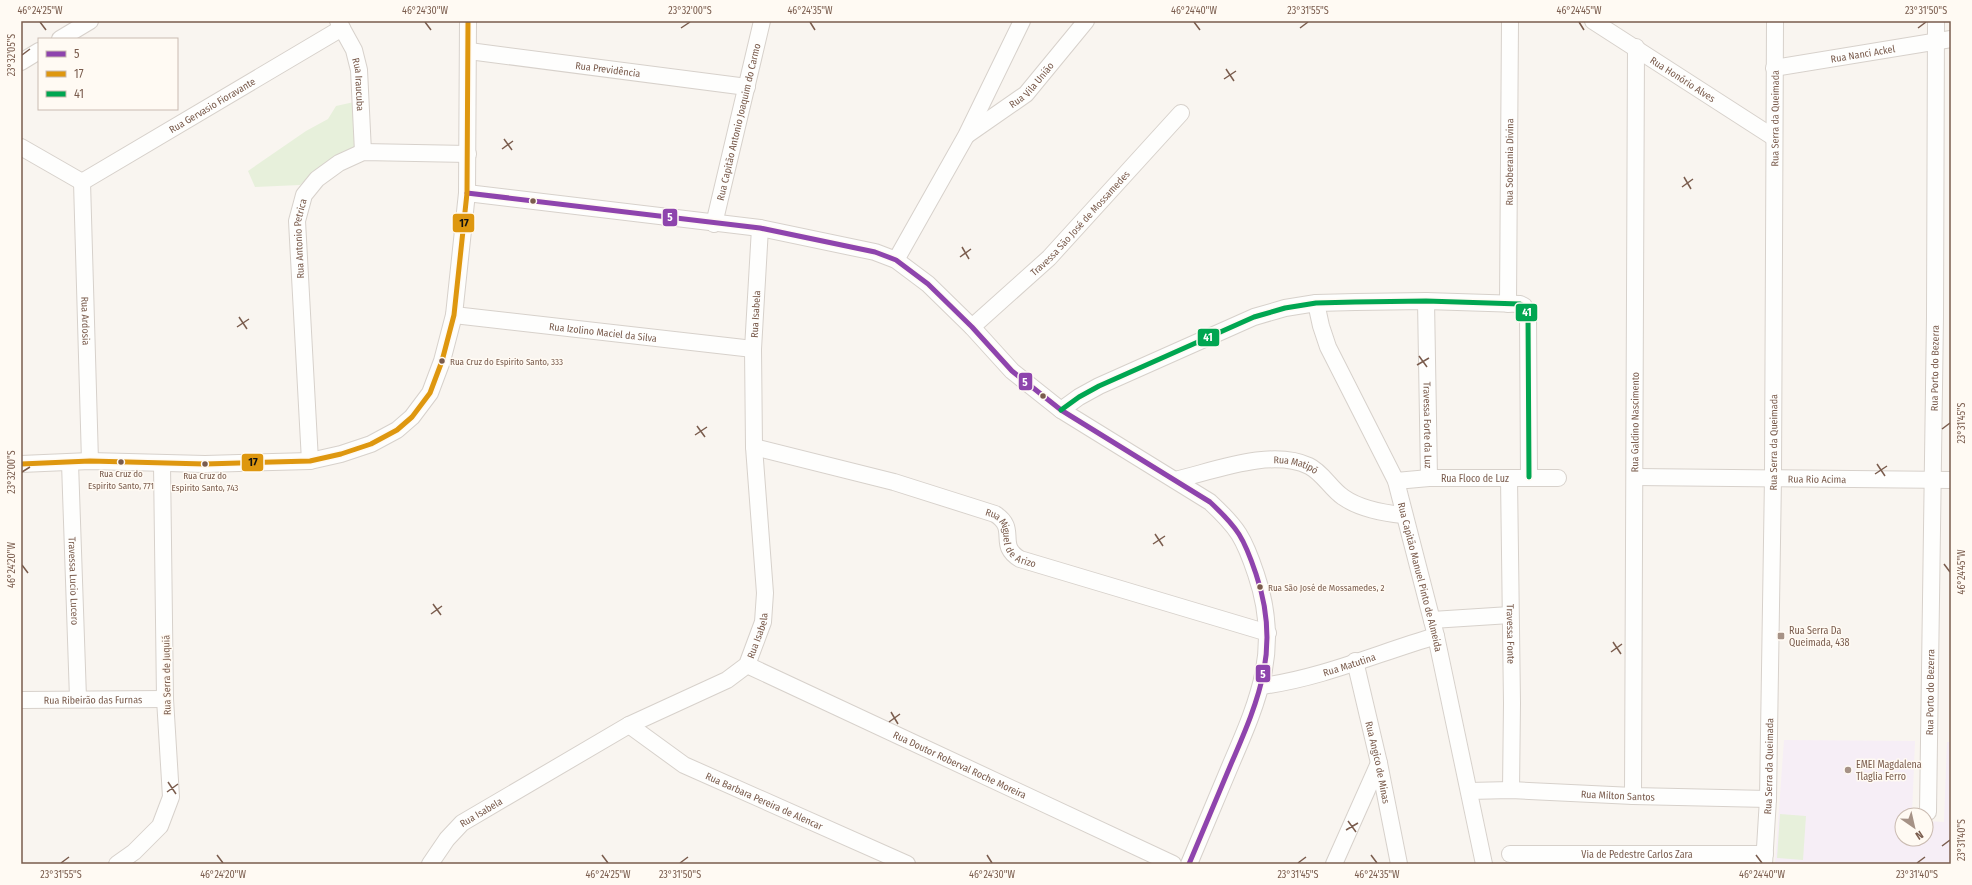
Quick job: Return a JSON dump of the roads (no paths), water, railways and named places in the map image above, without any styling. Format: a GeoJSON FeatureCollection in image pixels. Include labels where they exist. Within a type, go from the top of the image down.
{"type":"FeatureCollection","features":[{"type":"Feature","properties":{"kind":"street"},"geometry":{"type":"LineString","coordinates":[[62,38],[90,21]]}},
{"type":"Feature","properties":{"kind":"street"},"geometry":{"type":"LineString","coordinates":[[21,464],[90,461],[162,464],[310,461],[341,454],[371,444],[396,430],[412,417],[430,393],[442,361],[454,315],[467,194],[468,21]]}},
{"type":"Feature","properties":{"kind":"street","name":"Rua Capitão Antonio Joaquim do Carmo"},"geometry":{"type":"LineString","coordinates":[[714,224],[762,21]]}},
{"type":"Feature","properties":{"kind":"street","name":"Rua Vila União"},"geometry":{"type":"LineString","coordinates":[[896,260],[966,136],[1022,21]]}},
{"type":"Feature","properties":{"kind":"street","name":"Rua Vila União"},"geometry":{"type":"LineString","coordinates":[[966,136],[1026,94],[1086,21]]}},
{"type":"Feature","properties":{"kind":"street","name":"Rua Soberania Divina"},"geometry":{"type":"LineString","coordinates":[[1508,304],[1510,21]]}},
{"type":"Feature","properties":{"kind":"street","name":"Rua Honório Alves"},"geometry":{"type":"LineString","coordinates":[[1593,21],[1636,47],[1773,137]]}},
{"type":"Feature","properties":{"kind":"street","name":"Rua Serra da Queimada"},"geometry":{"type":"LineString","coordinates":[[1764,859],[1768,799],[1773,478],[1773,137],[1775,21]]}},
{"type":"Feature","properties":{"kind":"street","name":"Rua Porto do Bezerra"},"geometry":{"type":"LineString","coordinates":[[1928,807],[1944,40],[1936,21]]}},
{"type":"Feature","properties":{"kind":"street","name":"Rua Iraucuba"},"geometry":{"type":"LineString","coordinates":[[340,25],[354,50],[358,70],[363,152]]}},
{"type":"Feature","properties":{"kind":"street","name":"Rua Gervasio Fioravante"},"geometry":{"type":"LineString","coordinates":[[82,182],[340,25]]}},
{"type":"Feature","properties":{"kind":"street","name":"Rua Nanci Ackel"},"geometry":{"type":"LineString","coordinates":[[1774,68],[1944,40]]}},
{"type":"Feature","properties":{"kind":"street","name":"Rua Galdino Nascimento"},"geometry":{"type":"LineString","coordinates":[[1633,796],[1636,477],[1636,47]]}},
{"type":"Feature","properties":{"kind":"street","name":"Rua Previdência"},"geometry":{"type":"LineString","coordinates":[[469,51],[747,86]]}},
{"type":"Feature","properties":{"kind":"street"},"geometry":{"type":"LineString","coordinates":[[21,62],[38,52]]}},
{"type":"Feature","properties":{"kind":"street","name":"Travessa São José de Mossamedes"},"geometry":{"type":"LineString","coordinates":[[972,327],[1049,258],[1181,113]]}},
{"type":"Feature","properties":{"kind":"street"},"geometry":{"type":"LineString","coordinates":[[21,147],[82,182]]}},
{"type":"Feature","properties":{"kind":"street","name":"Rua Antonio Petrica"},"geometry":{"type":"LineString","coordinates":[[310,461],[297,221],[304,195],[317,178],[339,163],[363,152],[468,154]]}},
{"type":"Feature","properties":{"kind":"street","name":"Rua Ardosia"},"geometry":{"type":"LineString","coordinates":[[82,182],[90,461]]}},
{"type":"Feature","properties":{"kind":"street"},"geometry":{"type":"LineString","coordinates":[[467,194],[714,224],[760,228],[875,252],[896,260],[928,284],[972,327],[1012,371],[1061,410],[1210,502],[1232,522],[1246,544],[1264,599],[1268,633],[1262,686],[1249,722],[1189,864]]}},
{"type":"Feature","properties":{"kind":"street","name":"Rua Isabela"},"geometry":{"type":"LineString","coordinates":[[430,864],[447,839],[462,823],[629,725],[727,680],[747,665],[764,622],[765,593],[754,447],[753,349],[760,228]]}},
{"type":"Feature","properties":{"kind":"street"},"geometry":{"type":"LineString","coordinates":[[1061,410],[1079,397],[1099,386],[1254,316],[1285,308],[1316,303],[1426,301],[1524,306],[1528,315],[1530,477]]}},
{"type":"Feature","properties":{"kind":"street","name":"Travessa Forte da Luz"},"geometry":{"type":"LineString","coordinates":[[1426,301],[1429,478]]}},
{"type":"Feature","properties":{"kind":"street","name":"Rua Capitão Manuel Pinto de Almeida"},"geometry":{"type":"LineString","coordinates":[[1316,303],[1321,326],[1328,347],[1396,482],[1403,515],[1436,636],[1484,864]]}},
{"type":"Feature","properties":{"kind":"street","name":"Rua Izolino Maciel da Silva"},"geometry":{"type":"LineString","coordinates":[[454,315],[753,349]]}},
{"type":"Feature","properties":{"kind":"street","name":"Rua Miguel de Arizo"},"geometry":{"type":"LineString","coordinates":[[754,447],[894,482],[995,514],[1002,518],[1008,526],[1007,545],[1012,554],[1020,559],[1268,633]]}},
{"type":"Feature","properties":{"kind":"street","name":"Rua Matipó"},"geometry":{"type":"LineString","coordinates":[[1175,480],[1263,460],[1290,460],[1311,467],[1342,497],[1384,514],[1403,515]]}},
{"type":"Feature","properties":{"kind":"street","name":"Travessa Lucio Lucero"},"geometry":{"type":"LineString","coordinates":[[70,463],[78,698]]}},
{"type":"Feature","properties":{"kind":"street","name":"Rua Serra de Juquiá"},"geometry":{"type":"LineString","coordinates":[[117,864],[134,852],[160,826],[171,797],[165,699],[162,464]]}},
{"type":"Feature","properties":{"kind":"street","name":"Rua Rio Acima"},"geometry":{"type":"LineString","coordinates":[[1636,477],[1951,480]]}},
{"type":"Feature","properties":{"kind":"street","name":"Rua Floco de Luz"},"geometry":{"type":"LineString","coordinates":[[1396,482],[1429,478],[1558,478]]}},
{"type":"Feature","properties":{"kind":"street","name":"Travessa Fonte"},"geometry":{"type":"LineString","coordinates":[[1509,478],[1512,703],[1511,790]]}},
{"type":"Feature","properties":{"kind":"street"},"geometry":{"type":"LineString","coordinates":[[1432,620],[1510,615]]}},
{"type":"Feature","properties":{"kind":"street","name":"Rua Matutina"},"geometry":{"type":"LineString","coordinates":[[1262,686],[1308,678],[1355,661],[1436,636]]}},
{"type":"Feature","properties":{"kind":"street","name":"Rua Angico de Minas"},"geometry":{"type":"LineString","coordinates":[[1355,661],[1379,763],[1399,864]]}},
{"type":"Feature","properties":{"kind":"street","name":"Rua Doutor Roberval Roche Moreira"},"geometry":{"type":"LineString","coordinates":[[747,665],[1173,864]]}},
{"type":"Feature","properties":{"kind":"street","name":"Rua Ribeirão das Furnas"},"geometry":{"type":"LineString","coordinates":[[21,700],[78,698],[165,699]]}},
{"type":"Feature","properties":{"kind":"street","name":"Rua Barbara Pereira de Alencar"},"geometry":{"type":"LineString","coordinates":[[629,725],[684,765],[907,864]]}},
{"type":"Feature","properties":{"kind":"street"},"geometry":{"type":"LineString","coordinates":[[1334,864],[1379,763]]}},
{"type":"Feature","properties":{"kind":"street","name":"Rua Milton Santos"},"geometry":{"type":"LineString","coordinates":[[1468,791],[1511,790],[1633,796],[1768,799]]}},
{"type":"Feature","properties":{"kind":"street","name":"Via de Pedestre Carlos Zara"},"geometry":{"type":"LineString","coordinates":[[1510,854],[1764,859]]}},
{"type":"Feature","properties":{"kind":"place","name":"Rua Cruz do Espirito Santo, 333"},"geometry":{"type":"Point","coordinates":[442,361]}},
{"type":"Feature","properties":{"kind":"place","name":"Rua Cruz do Espirito Santo, 771"},"geometry":{"type":"Point","coordinates":[121,462]}},
{"type":"Feature","properties":{"kind":"place","name":"Rua Cruz do Espirito Santo, 743"},"geometry":{"type":"Point","coordinates":[205,464]}},
{"type":"Feature","properties":{"kind":"place","name":"Rua São José de Mossamedes, 2"},"geometry":{"type":"Point","coordinates":[1260,587]}},
{"type":"Feature","properties":{"kind":"place","name":"Rua Serra Da Queimada, 438"},"geometry":{"type":"Point","coordinates":[1781,636]}},
{"type":"Feature","properties":{"kind":"place","name":"EMEI Magdalena Tlaglia Ferro"},"geometry":{"type":"Point","coordinates":[1848,770]}}]}
